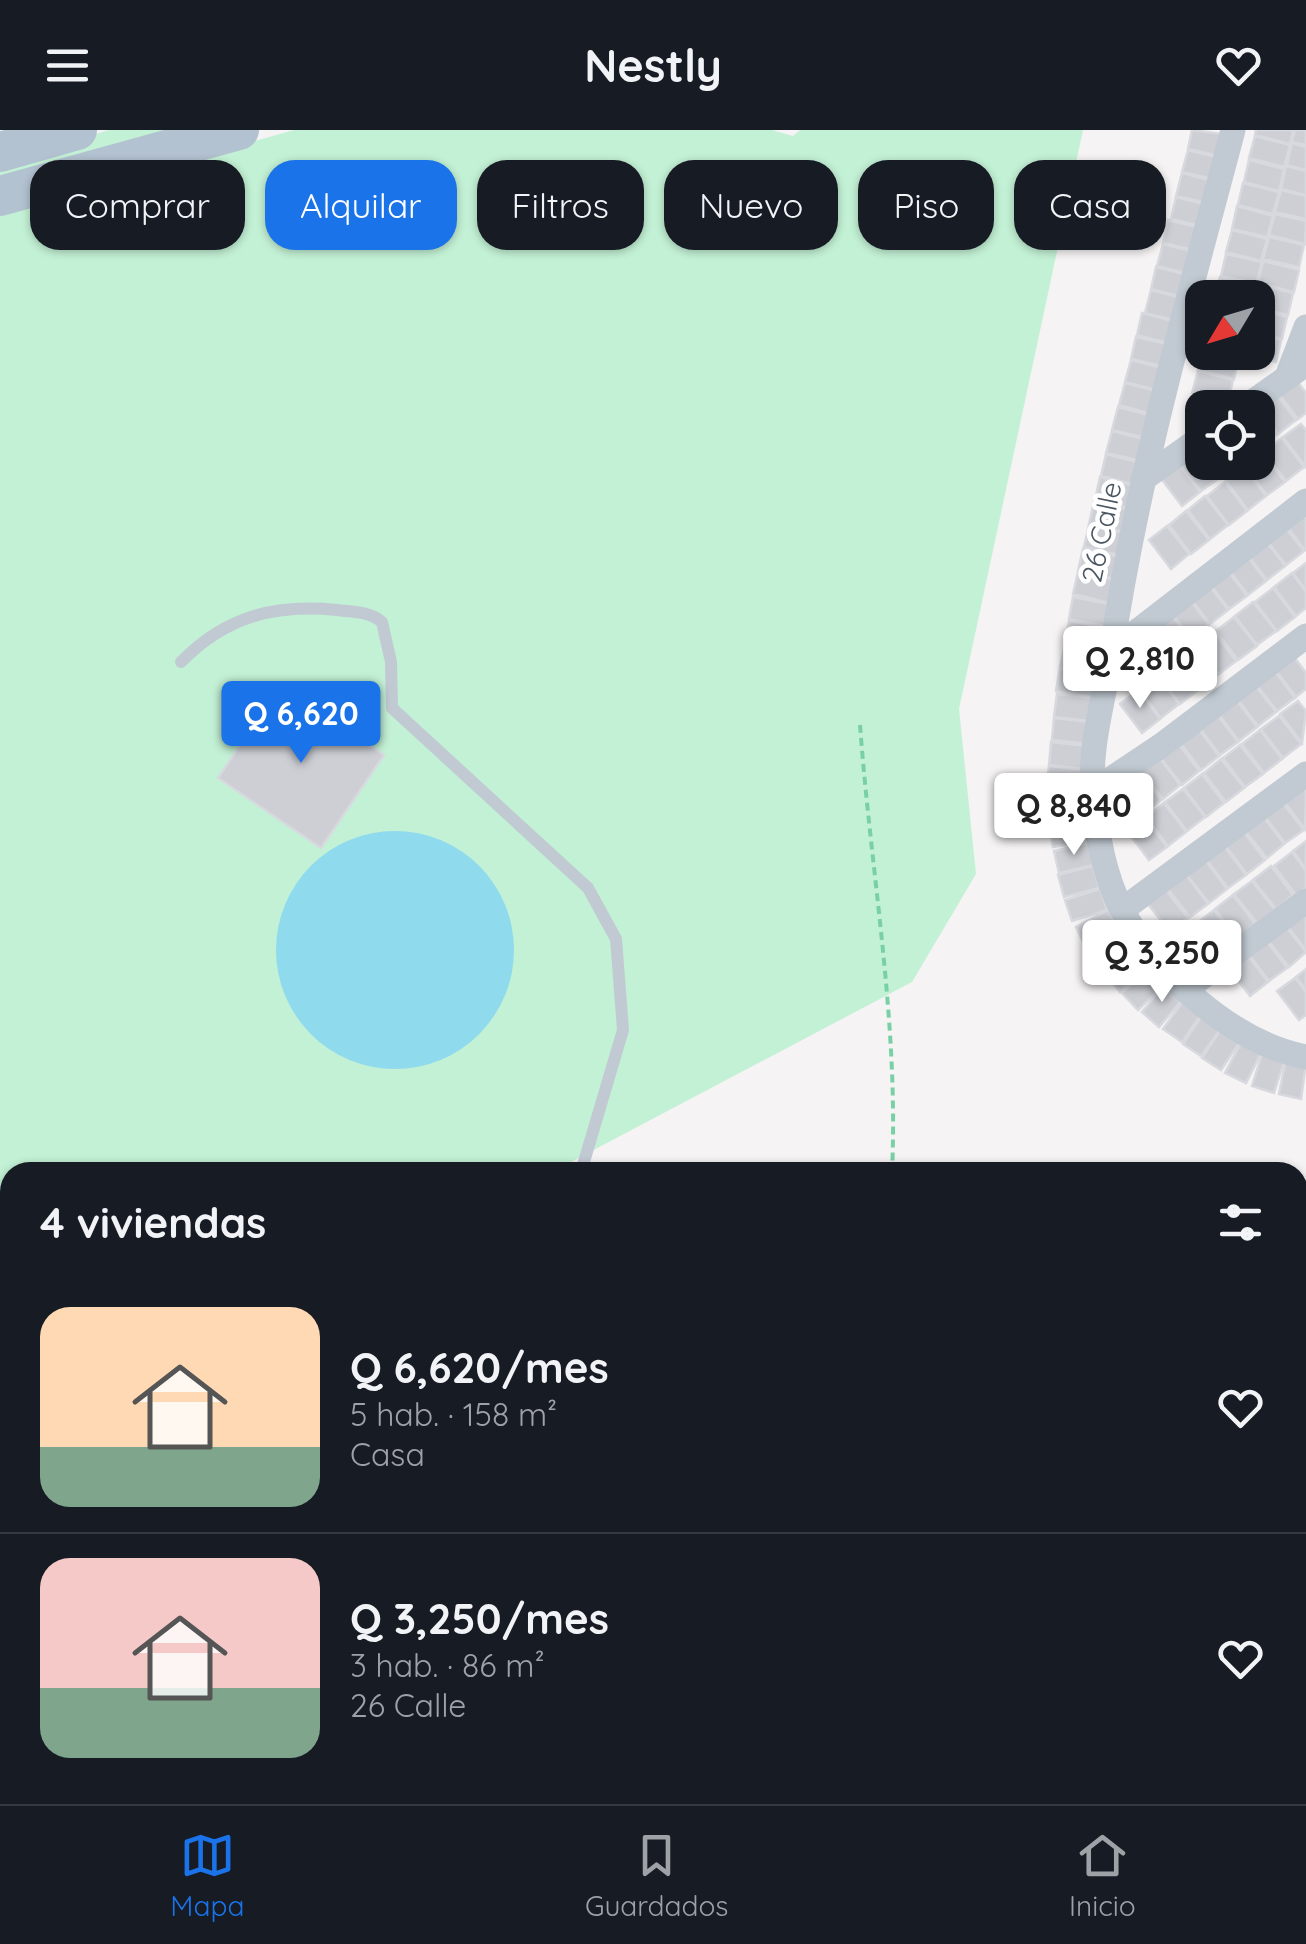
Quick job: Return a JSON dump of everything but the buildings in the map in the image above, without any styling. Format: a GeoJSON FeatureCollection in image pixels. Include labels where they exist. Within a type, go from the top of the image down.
{"type":"FeatureCollection","features":[{"type":"Feature","properties":{"kind":"main road"},"geometry":{"type":"LineString","coordinates":[[0,152],[76,130]]}},
{"type":"Feature","properties":{"kind":"main road"},"geometry":{"type":"LineString","coordinates":[[0,196],[239,130]]}},
{"type":"Feature","properties":{"kind":"street","name":"26 Calle"},"geometry":{"type":"LineString","coordinates":[[1233,130],[1128,536],[1093,791],[1106,860],[1122,910],[1157,959],[1186,989],[1226,1020],[1300,1050]]}},
{"type":"Feature","properties":{"kind":"street"},"geometry":{"type":"LineString","coordinates":[[1269,390],[1297,370],[1306,327]]}},
{"type":"Feature","properties":{"kind":"street"},"geometry":{"type":"LineString","coordinates":[[1143,479],[1185,449]]}},
{"type":"Feature","properties":{"kind":"street"},"geometry":{"type":"LineString","coordinates":[[1112,651],[1306,502]]}},
{"type":"Feature","properties":{"kind":"street"},"geometry":{"type":"LineString","coordinates":[[1093,791],[1162,745],[1306,636]]}},
{"type":"Feature","properties":{"kind":"street"},"geometry":{"type":"LineString","coordinates":[[1122,910],[1306,774]]}},
{"type":"Feature","properties":{"kind":"street"},"geometry":{"type":"LineString","coordinates":[[1186,989],[1306,901]]}},
{"type":"Feature","properties":{"kind":"lane"},"geometry":{"type":"LineString","coordinates":[[181,662],[212,634],[265,610],[302,607],[370,614],[382,622],[390,662],[392,708],[588,888],[616,939],[623,1030],[584,1162]]}},
{"type":"Feature","properties":{"kind":"path"},"geometry":{"type":"LineString","coordinates":[[860,725],[876,910],[894,1042],[892,1162]]}},
{"type":"Feature","properties":{"kind":"green space"},"geometry":{"type":"Polygon","coordinates":[[[109,130],[204,130],[95,160],[30,160],[30,178],[0,186],[0,162],[109,130]]]}},
{"type":"Feature","properties":{"kind":"green space"},"geometry":{"type":"Polygon","coordinates":[[[294,130],[772,130],[793,136],[800,130],[1083,130],[1077,160],[1014,160],[1014,250],[1057,250],[959,709],[976,874],[912,982],[571,1162],[0,1162],[0,213],[30,205],[30,250],[245,250],[245,160],[188,160],[294,130]]]}},
{"type":"Feature","properties":{"kind":"water"},"geometry":{"type":"Polygon","coordinates":[[[395,831],[441,840],[479,866],[505,904],[514,950],[505,996],[479,1034],[441,1060],[395,1069],[349,1060],[311,1034],[285,996],[276,950],[285,904],[311,866],[349,840],[395,831]]]}}]}
